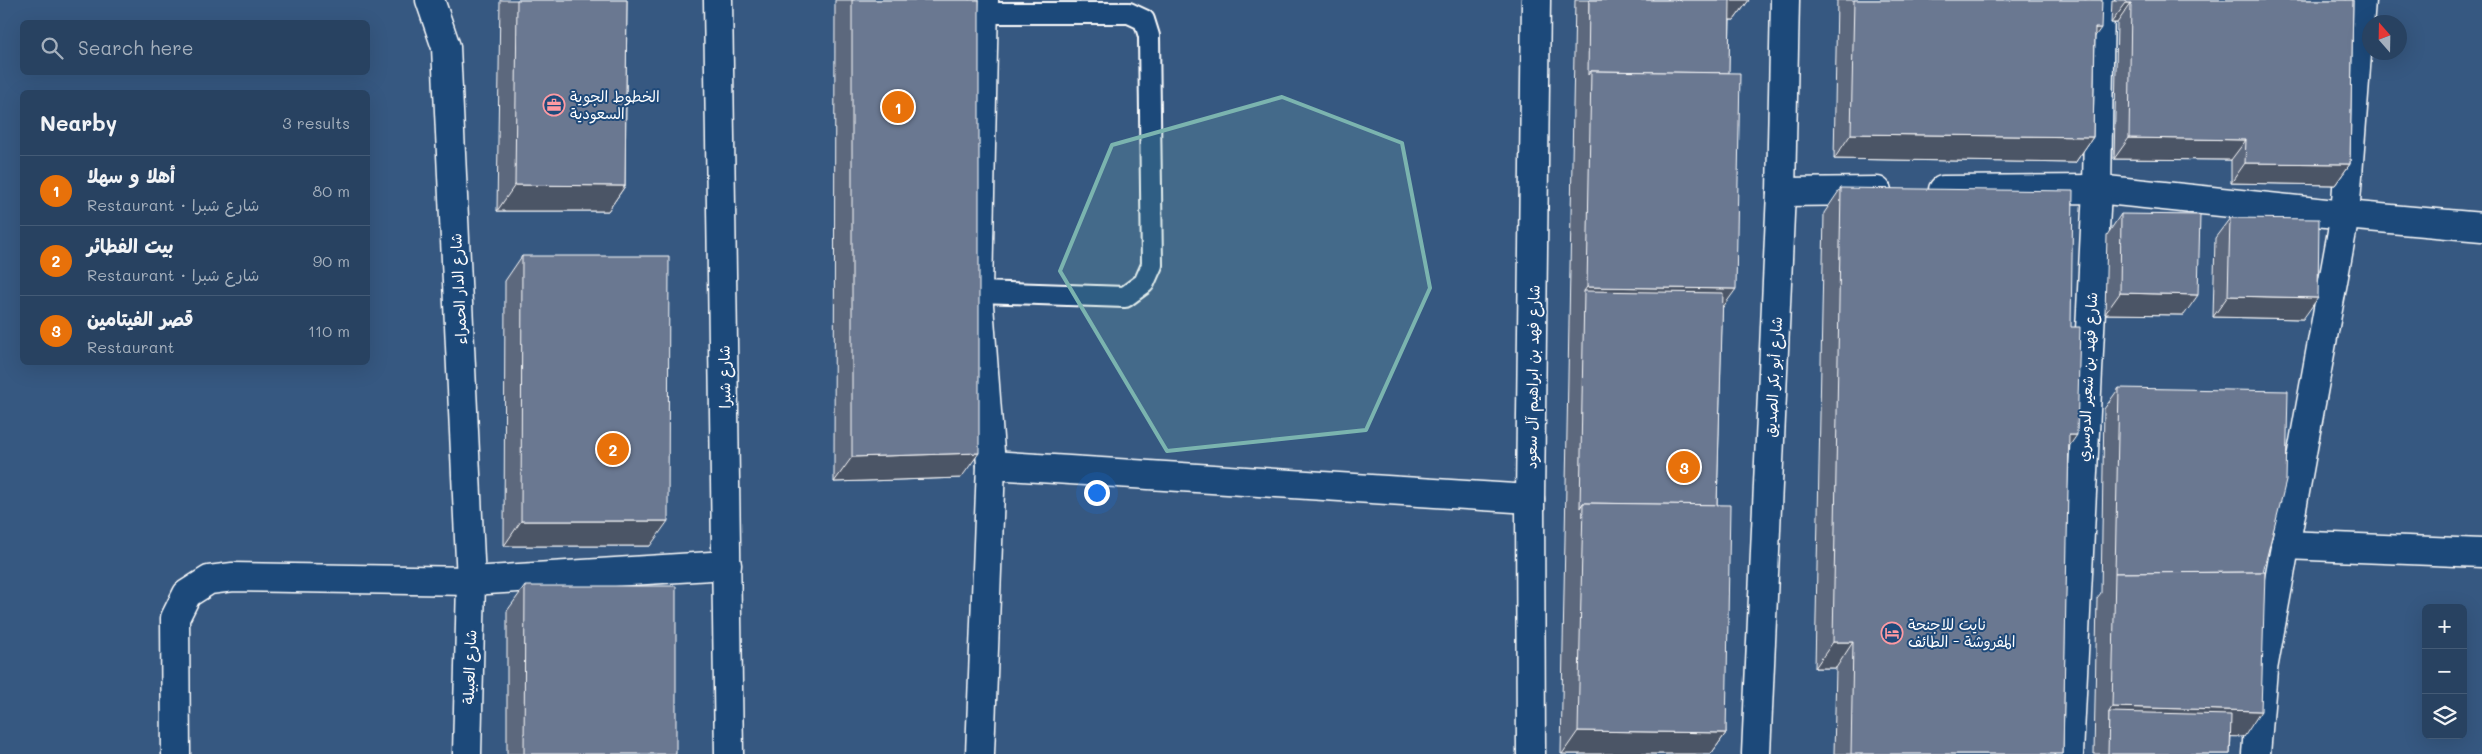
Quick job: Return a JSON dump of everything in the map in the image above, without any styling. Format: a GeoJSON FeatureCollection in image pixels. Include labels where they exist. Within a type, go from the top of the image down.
{"type":"FeatureCollection","features":[{"type":"Feature","properties":{"kind":"street","name":"شارع الدار الحمراء"},"geometry":{"type":"LineString","coordinates":[[430,0],[446,47],[471,581]]}},
{"type":"Feature","properties":{"kind":"street","name":"شارع شبرا"},"geometry":{"type":"LineString","coordinates":[[718,0],[729,754]]}},
{"type":"Feature","properties":{"kind":"street","name":"شارع فهد بن ابراهيم آل سعود"},"geometry":{"type":"LineString","coordinates":[[1531,754],[1530,499],[1536,0]]}},
{"type":"Feature","properties":{"kind":"street","name":"شارع أبو بكر الصديق"},"geometry":{"type":"LineString","coordinates":[[1756,754],[1781,192],[1785,0]]}},
{"type":"Feature","properties":{"kind":"street","name":"شارع فهد بن شعير الدوسري"},"geometry":{"type":"LineString","coordinates":[[2069,754],[2097,189],[2100,0]]}},
{"type":"Feature","properties":{"kind":"street"},"geometry":{"type":"LineString","coordinates":[[2256,754],[2263,669],[2344,215],[2361,0]]}},
{"type":"Feature","properties":{"kind":"street"},"geometry":{"type":"LineString","coordinates":[[980,754],[991,465],[978,292],[984,6]]}},
{"type":"Feature","properties":{"kind":"street"},"geometry":{"type":"LineString","coordinates":[[1781,192],[2097,189],[2344,215],[2482,227]]}},
{"type":"Feature","properties":{"kind":"street"},"geometry":{"type":"LineString","coordinates":[[991,465],[1530,499]]}},
{"type":"Feature","properties":{"kind":"street"},"geometry":{"type":"LineString","coordinates":[[2285,545],[2482,553]]}},
{"type":"Feature","properties":{"kind":"street"},"geometry":{"type":"LineString","coordinates":[[176,754],[175,618],[187,594],[209,580],[233,577],[471,581],[727,565]]}},
{"type":"Feature","properties":{"kind":"street","name":"شارع العبيلة"},"geometry":{"type":"LineString","coordinates":[[467,754],[471,581]]}},
{"type":"Feature","properties":{"kind":"lane"},"geometry":{"type":"LineString","coordinates":[[978,292],[1125,297],[1144,283],[1152,265],[1150,36],[1144,20],[1129,13],[984,6]]}},
{"type":"Feature","properties":{"kind":"highlighted area"},"geometry":{"type":"Polygon","coordinates":[[[1282,97],[1402,143],[1430,288],[1366,430],[1167,451],[1060,271],[1112,145],[1282,97]]]}},
{"type":"Feature","properties":{"kind":"building","name":"الخطوط الجوية السعودية"},"geometry":{"type":"Polygon","coordinates":[[[517,0],[627,0],[625,186],[515,185],[517,0]]]}},
{"type":"Feature","properties":{"kind":"building"},"geometry":{"type":"Polygon","coordinates":[[[852,0],[979,0],[979,453],[852,457],[852,0]]]}},
{"type":"Feature","properties":{"kind":"building"},"geometry":{"type":"Polygon","coordinates":[[[1589,0],[1730,0],[1729,73],[1591,71],[1588,75],[1589,0]]]}},
{"type":"Feature","properties":{"kind":"building"},"geometry":{"type":"Polygon","coordinates":[[[1854,0],[2102,0],[2101,28],[2095,28],[2093,137],[1851,134],[1854,0]]]}},
{"type":"Feature","properties":{"kind":"building"},"geometry":{"type":"Polygon","coordinates":[[[2126,0],[2353,0],[2350,164],[2245,163],[2246,140],[2129,138],[2131,3],[2126,3],[2126,0]]]}},
{"type":"Feature","properties":{"kind":"building"},"geometry":{"type":"Polygon","coordinates":[[[1591,71],[1740,73],[1736,289],[1587,287],[1591,71]]]}},
{"type":"Feature","properties":{"kind":"building"},"geometry":{"type":"Polygon","coordinates":[[[1841,188],[2073,191],[2071,327],[2080,327],[2077,435],[2069,435],[2063,754],[1851,754],[1853,642],[1833,642],[1841,188]]]}},
{"type":"Feature","properties":{"kind":"building"},"geometry":{"type":"Polygon","coordinates":[[[2121,214],[2200,215],[2198,295],[2120,293],[2121,214]]]}},
{"type":"Feature","properties":{"kind":"building"},"geometry":{"type":"Polygon","coordinates":[[[2230,218],[2319,219],[2318,298],[2228,296],[2230,218]]]}},
{"type":"Feature","properties":{"kind":"building"},"geometry":{"type":"Polygon","coordinates":[[[522,256],[669,256],[668,521],[521,521],[522,256]]]}},
{"type":"Feature","properties":{"kind":"building"},"geometry":{"type":"Polygon","coordinates":[[[1584,291],[1723,293],[1717,505],[1583,503],[1580,508],[1584,291]]]}},
{"type":"Feature","properties":{"kind":"building"},"geometry":{"type":"Polygon","coordinates":[[[2119,388],[2288,391],[2286,481],[2263,572],[2115,573],[2119,388]]]}},
{"type":"Feature","properties":{"kind":"building"},"geometry":{"type":"Polygon","coordinates":[[[1583,503],[1730,505],[1726,733],[1578,731],[1583,503]]]}},
{"type":"Feature","properties":{"kind":"building"},"geometry":{"type":"Polygon","coordinates":[[[2265,572],[2261,711],[2112,707],[2115,573],[2265,572]]]}},
{"type":"Feature","properties":{"kind":"building"},"geometry":{"type":"Polygon","coordinates":[[[525,586],[676,586],[676,754],[524,754],[525,586]]]}},
{"type":"Feature","properties":{"kind":"building"},"geometry":{"type":"Polygon","coordinates":[[[2109,712],[2231,715],[2230,754],[2108,754],[2109,712]]]}},
{"type":"Feature","properties":{"kind":"place","name":"الخطوط الجوية السعودية"},"geometry":{"type":"Point","coordinates":[554,105]}},
{"type":"Feature","properties":{"kind":"place","name":"أهلا و سهلا"},"geometry":{"type":"Point","coordinates":[898,107]}},
{"type":"Feature","properties":{"kind":"place","name":"بيت الفطائر"},"geometry":{"type":"Point","coordinates":[613,449]}},
{"type":"Feature","properties":{"kind":"place","name":"قصر الفيتامين"},"geometry":{"type":"Point","coordinates":[1684,467]}},
{"type":"Feature","properties":{"kind":"place","name":"نايت للاجنحة المفروشة - الطائف"},"geometry":{"type":"Point","coordinates":[1892,633]}}]}
